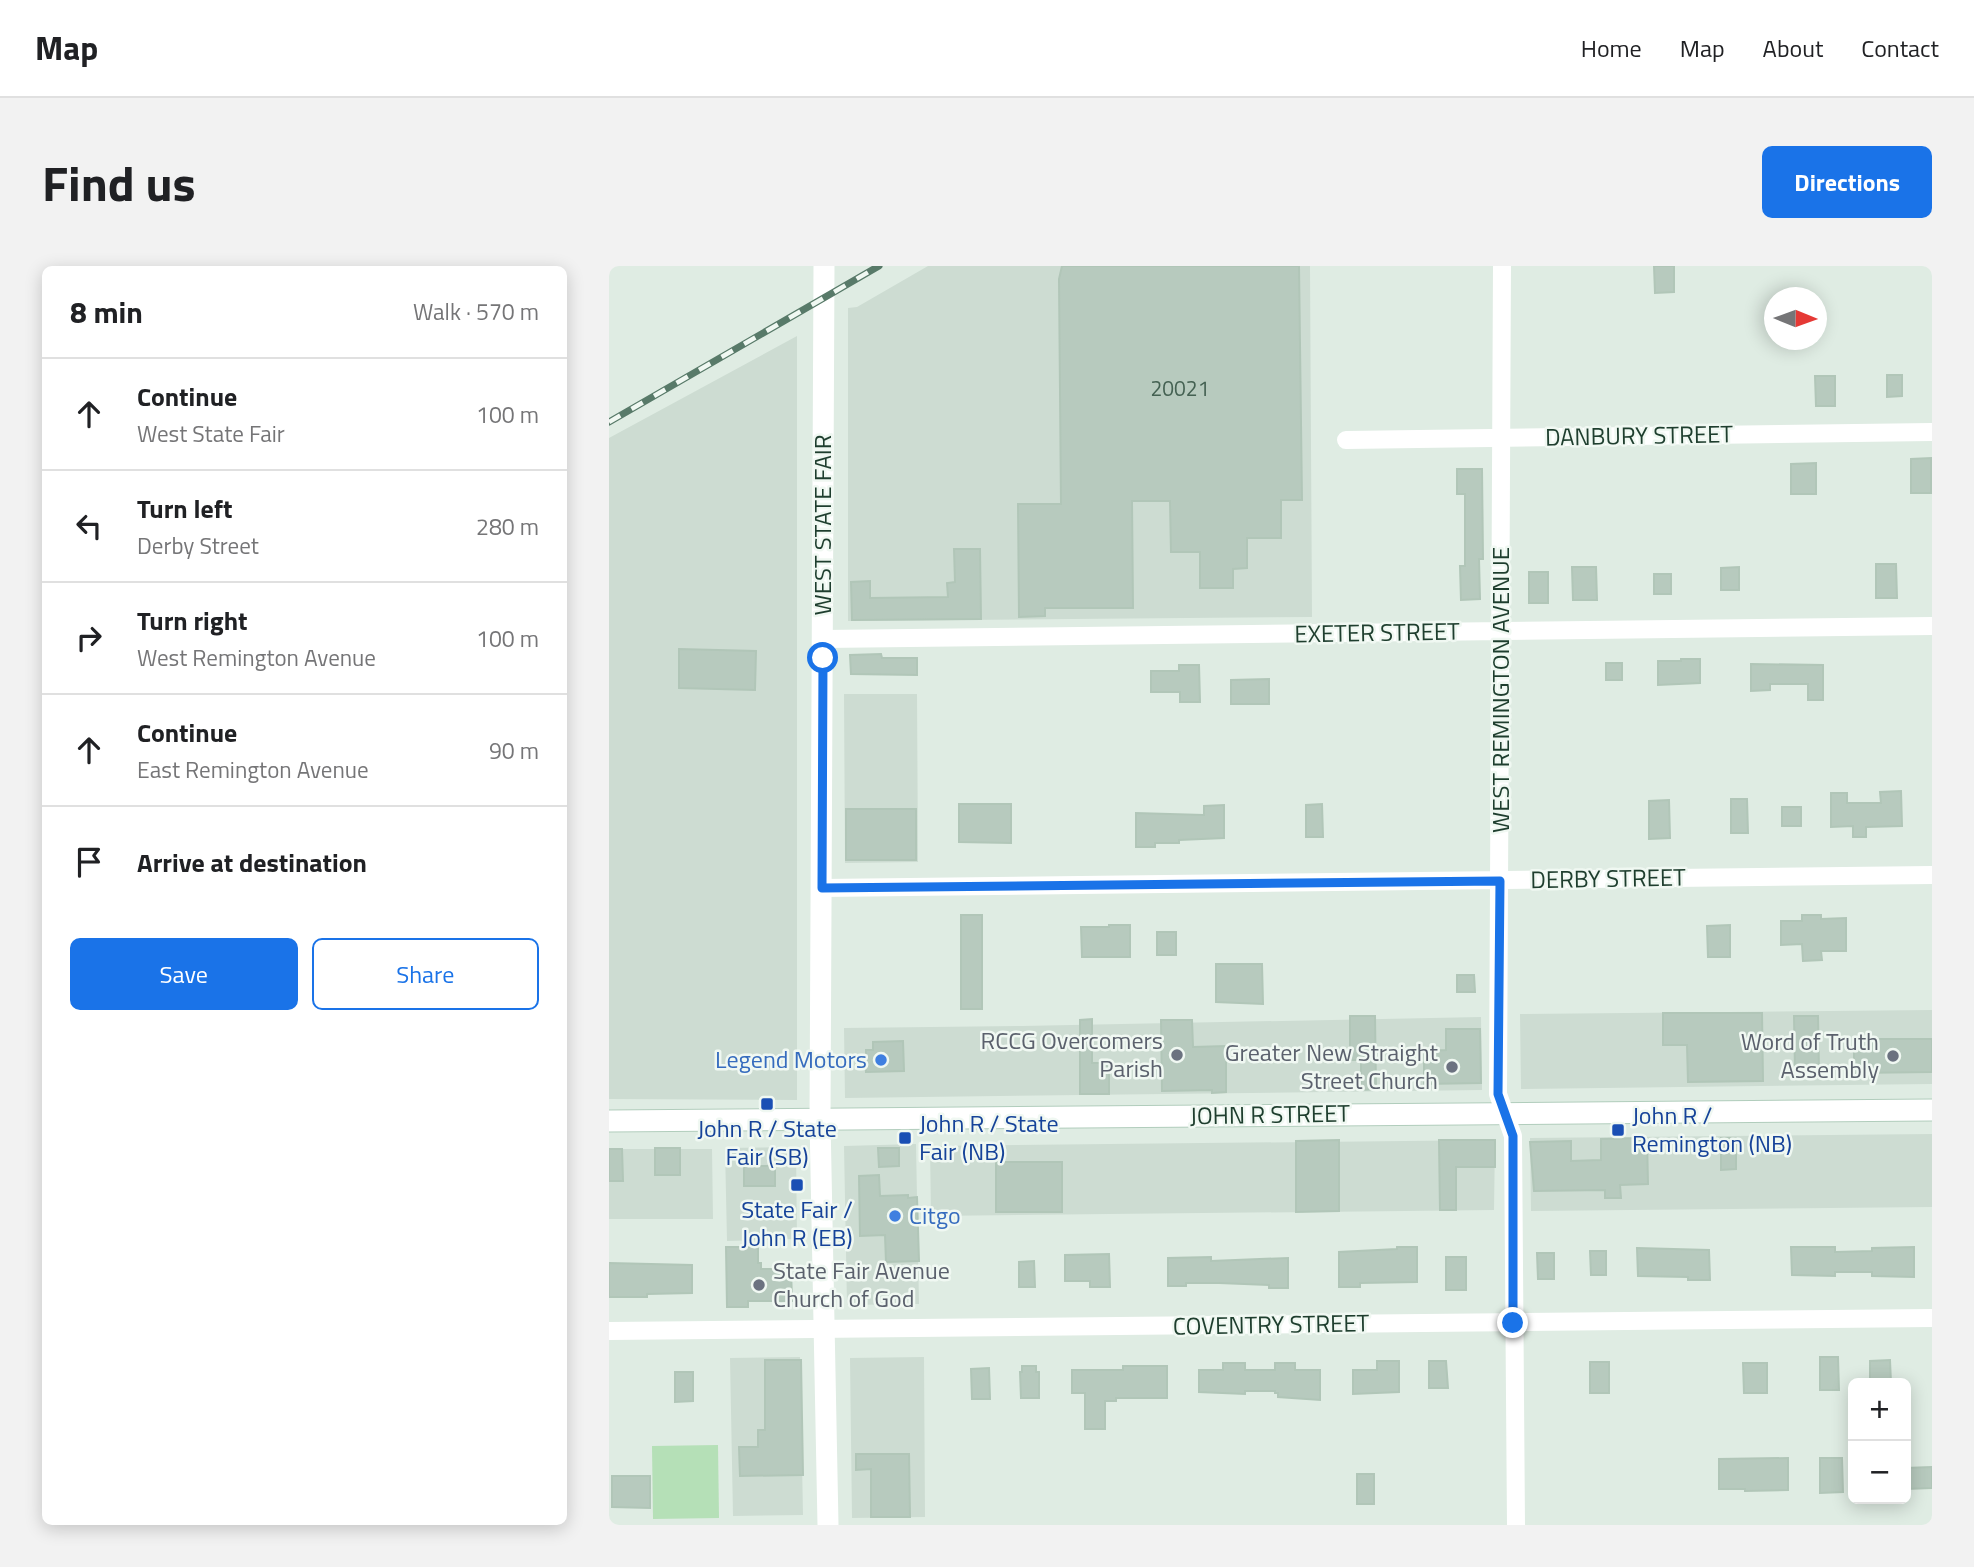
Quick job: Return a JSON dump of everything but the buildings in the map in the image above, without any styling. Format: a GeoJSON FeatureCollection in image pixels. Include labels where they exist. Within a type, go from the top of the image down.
{"type":"FeatureCollection","features":[{"type":"Feature","properties":{"kind":"main road","name":"WEST STATE FAIR"},"geometry":{"type":"LineString","coordinates":[[824,266],[820,1120],[828,1525]]}},
{"type":"Feature","properties":{"kind":"main road","name":"JOHN R STREET"},"geometry":{"type":"LineString","coordinates":[[609,1121],[1932,1110]]}},
{"type":"Feature","properties":{"kind":"street","name":"WEST REMINGTON AVENUE"},"geometry":{"type":"LineString","coordinates":[[1501,266],[1498,1094],[1513,1136],[1516,1525]]}},
{"type":"Feature","properties":{"kind":"street","name":"DANBURY STREET"},"geometry":{"type":"LineString","coordinates":[[1346,440],[1932,432]]}},
{"type":"Feature","properties":{"kind":"street","name":"EXETER STREET"},"geometry":{"type":"LineString","coordinates":[[823,639],[1932,626]]}},
{"type":"Feature","properties":{"kind":"street","name":"DERBY STREET"},"geometry":{"type":"LineString","coordinates":[[822,888],[1932,875]]}},
{"type":"Feature","properties":{"kind":"street","name":"COVENTRY STREET"},"geometry":{"type":"LineString","coordinates":[[609,1331],[1932,1318]]}},
{"type":"Feature","properties":{"kind":"shaded area"},"geometry":{"type":"Polygon","coordinates":[[[928,266],[1310,266],[1312,617],[848,621],[848,308],[857,307],[928,266]]]}},
{"type":"Feature","properties":{"kind":"shaded area"},"geometry":{"type":"Polygon","coordinates":[[[797,336],[797,1100],[609,1099],[609,438],[797,336]]]}},
{"type":"Feature","properties":{"kind":"shaded area"},"geometry":{"type":"Polygon","coordinates":[[[844,694],[917,694],[918,862],[845,863],[844,694]]]}},
{"type":"Feature","properties":{"kind":"shaded area"},"geometry":{"type":"Polygon","coordinates":[[[1932,1010],[1932,1084],[1521,1089],[1520,1014],[1932,1010]]]}},
{"type":"Feature","properties":{"kind":"shaded area"},"geometry":{"type":"Polygon","coordinates":[[[1481,1017],[1482,1090],[845,1098],[844,1028],[1481,1017]]]}},
{"type":"Feature","properties":{"kind":"shaded area"},"geometry":{"type":"Polygon","coordinates":[[[1932,1134],[1932,1207],[1531,1211],[1530,1138],[1932,1134]]]}},
{"type":"Feature","properties":{"kind":"shaded area"},"geometry":{"type":"Polygon","coordinates":[[[1495,1140],[1494,1210],[931,1216],[930,1146],[1495,1140]]]}},
{"type":"Feature","properties":{"kind":"shaded area"},"geometry":{"type":"Polygon","coordinates":[[[916,1144],[919,1304],[847,1305],[844,1146],[916,1144]]]}},
{"type":"Feature","properties":{"kind":"shaded area"},"geometry":{"type":"Polygon","coordinates":[[[796,1147],[797,1239],[727,1241],[725,1148],[796,1147]]]}},
{"type":"Feature","properties":{"kind":"shaded area"},"geometry":{"type":"Polygon","coordinates":[[[609,1149],[712,1149],[713,1219],[609,1219],[609,1149]]]}},
{"type":"Feature","properties":{"kind":"shaded area"},"geometry":{"type":"Polygon","coordinates":[[[800,1357],[803,1515],[733,1516],[730,1358],[800,1357]]]}},
{"type":"Feature","properties":{"kind":"shaded area"},"geometry":{"type":"Polygon","coordinates":[[[924,1357],[925,1517],[852,1518],[850,1358],[924,1357]]]}},
{"type":"Feature","properties":{"kind":"green space"},"geometry":{"type":"Polygon","coordinates":[[[718,1445],[719,1518],[653,1519],[652,1446],[718,1445]]]}},
{"type":"Feature","properties":{"kind":"railway"},"geometry":{"type":"LineString","coordinates":[[609,422],[879,266]]}},
{"type":"Feature","properties":{"kind":"place","name":"RCCG Overcomers Parish"},"geometry":{"type":"Point","coordinates":[1177,1055]}},
{"type":"Feature","properties":{"kind":"place","name":"Word of Truth Assembly"},"geometry":{"type":"Point","coordinates":[1893,1056]}},
{"type":"Feature","properties":{"kind":"place","name":"Legend Motors"},"geometry":{"type":"Point","coordinates":[881,1060]}},
{"type":"Feature","properties":{"kind":"place","name":"Greater New Straight Street Church"},"geometry":{"type":"Point","coordinates":[1452,1067]}},
{"type":"Feature","properties":{"kind":"place","name":"John R / State Fair (SB)"},"geometry":{"type":"Point","coordinates":[767,1104]}},
{"type":"Feature","properties":{"kind":"place","name":"John R / Remington (NB)"},"geometry":{"type":"Point","coordinates":[1618,1130]}},
{"type":"Feature","properties":{"kind":"place","name":"John R / State Fair (NB)"},"geometry":{"type":"Point","coordinates":[905,1138]}},
{"type":"Feature","properties":{"kind":"place","name":"State Fair / John R (EB)"},"geometry":{"type":"Point","coordinates":[797,1185]}},
{"type":"Feature","properties":{"kind":"place","name":"Citgo"},"geometry":{"type":"Point","coordinates":[895,1216]}},
{"type":"Feature","properties":{"kind":"place","name":"State Fair Avenue Church of God"},"geometry":{"type":"Point","coordinates":[759,1285]}},
{"type":"Feature","properties":{"kind":"route"},"geometry":{"type":"LineString","coordinates":[[823,658],[822,888],[1500,881],[1498,1094],[1513,1136],[1513,1323]]}}]}
